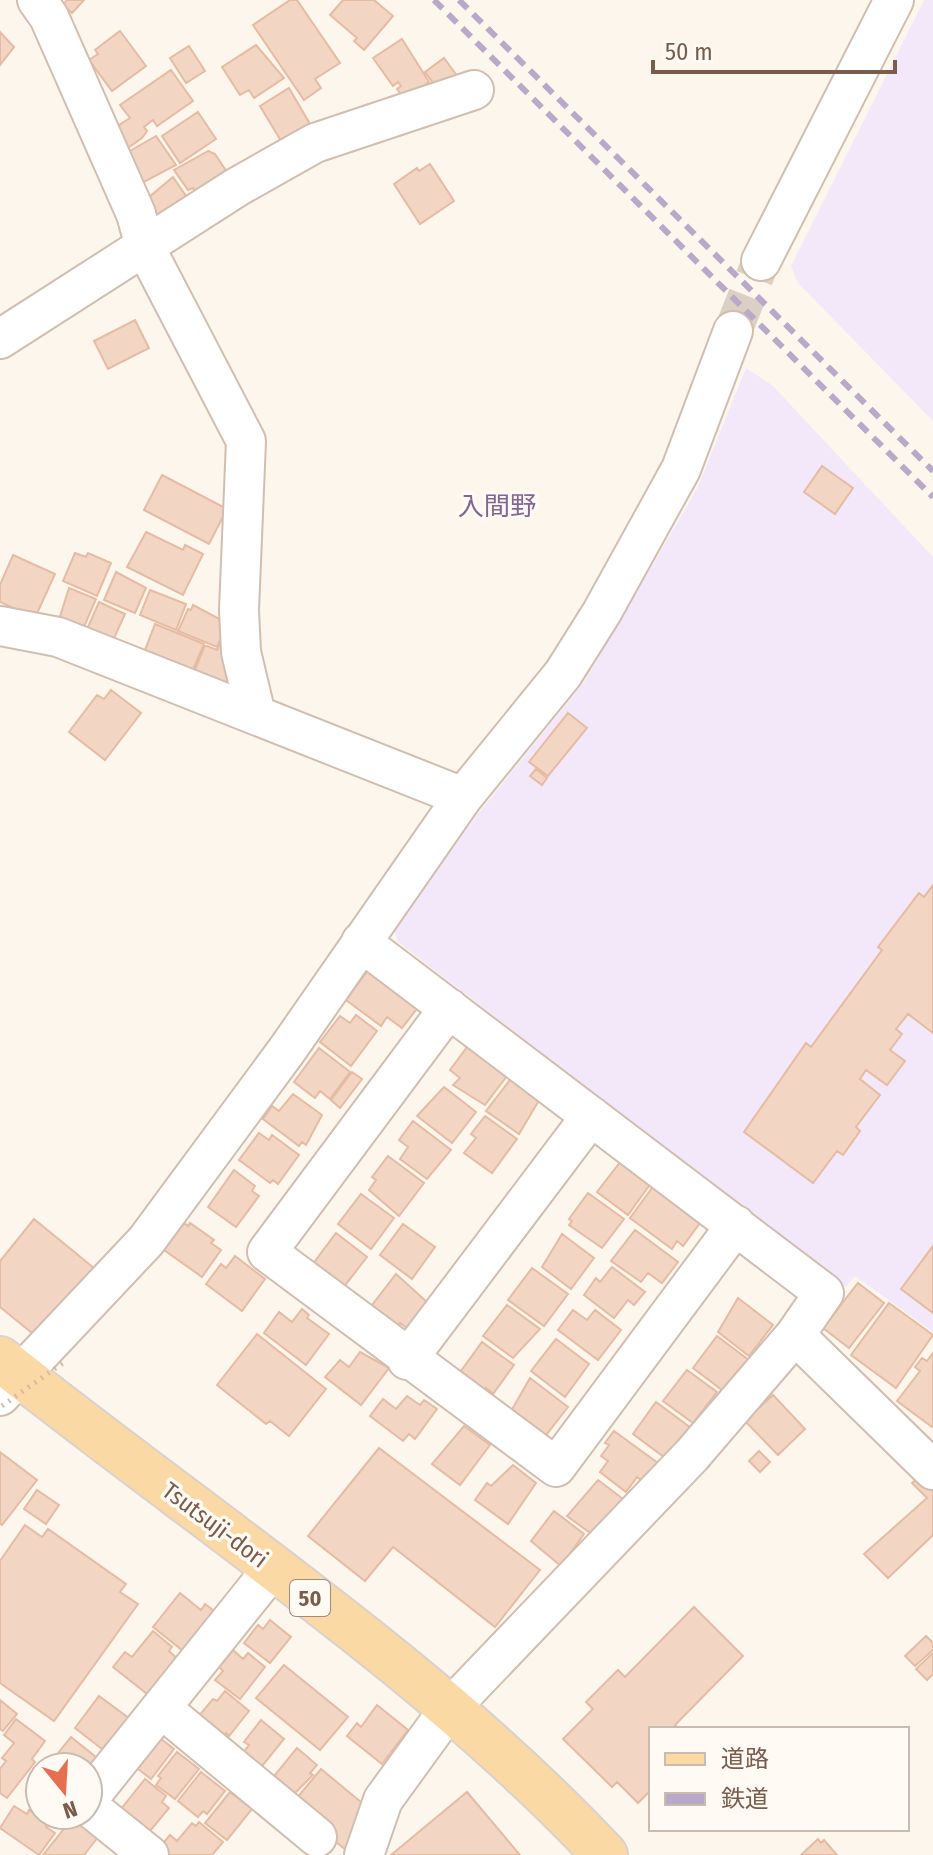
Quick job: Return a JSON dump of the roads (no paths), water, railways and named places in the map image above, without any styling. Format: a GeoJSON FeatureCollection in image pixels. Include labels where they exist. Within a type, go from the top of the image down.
{"type":"FeatureCollection","features":[{"type":"Feature","properties":{"kind":"main road","name":"Tsutsuji-dori"},"geometry":{"type":"LineString","coordinates":[[5,1384],[273,1568],[449,1709],[544,1790],[605,1855]]}},
{"type":"Feature","properties":{"kind":"street"},"geometry":{"type":"LineString","coordinates":[[37,0],[49,17],[136,214],[145,247],[246,441],[239,610],[241,652],[256,715]]}},
{"type":"Feature","properties":{"kind":"street"},"geometry":{"type":"LineString","coordinates":[[761,261],[894,0]]}},
{"type":"Feature","properties":{"kind":"street"},"geometry":{"type":"LineString","coordinates":[[0,339],[237,187],[315,143],[474,90]]}},
{"type":"Feature","properties":{"kind":"street"},"geometry":{"type":"LineString","coordinates":[[5,1384],[146,1241],[287,1050],[463,797],[563,674],[609,600],[681,469],[733,331]]}},
{"type":"Feature","properties":{"kind":"street"},"geometry":{"type":"LineString","coordinates":[[4,633],[58,637],[463,797]]}},
{"type":"Feature","properties":{"kind":"street"},"geometry":{"type":"LineString","coordinates":[[361,942],[824,1293],[795,1335],[692,1455],[449,1709],[383,1800],[364,1855]]}},
{"type":"Feature","properties":{"kind":"street"},"geometry":{"type":"LineString","coordinates":[[449,1008],[267,1252],[407,1360],[556,1467],[736,1225]]}},
{"type":"Feature","properties":{"kind":"street"},"geometry":{"type":"LineString","coordinates":[[407,1360],[591,1116]]}},
{"type":"Feature","properties":{"kind":"street"},"geometry":{"type":"LineString","coordinates":[[795,1335],[933,1470]]}},
{"type":"Feature","properties":{"kind":"street"},"geometry":{"type":"LineString","coordinates":[[104,1779],[273,1568]]}},
{"type":"Feature","properties":{"kind":"street"},"geometry":{"type":"LineString","coordinates":[[161,1708],[317,1837]]}},
{"type":"Feature","properties":{"kind":"street"},"geometry":{"type":"LineString","coordinates":[[104,1819],[149,1855]]}},
{"type":"Feature","properties":{"kind":"tunnel"},"geometry":{"type":"LineString","coordinates":[[733,331],[761,261]]}},
{"type":"Feature","properties":{"kind":"railway"},"geometry":{"type":"LineString","coordinates":[[434,0],[933,497]]}},
{"type":"Feature","properties":{"kind":"railway"},"geometry":{"type":"LineString","coordinates":[[459,0],[933,471]]}},
{"type":"Feature","properties":{"kind":"district","name":"入間野"},"geometry":{"type":"Point","coordinates":[497,506]}}]}
